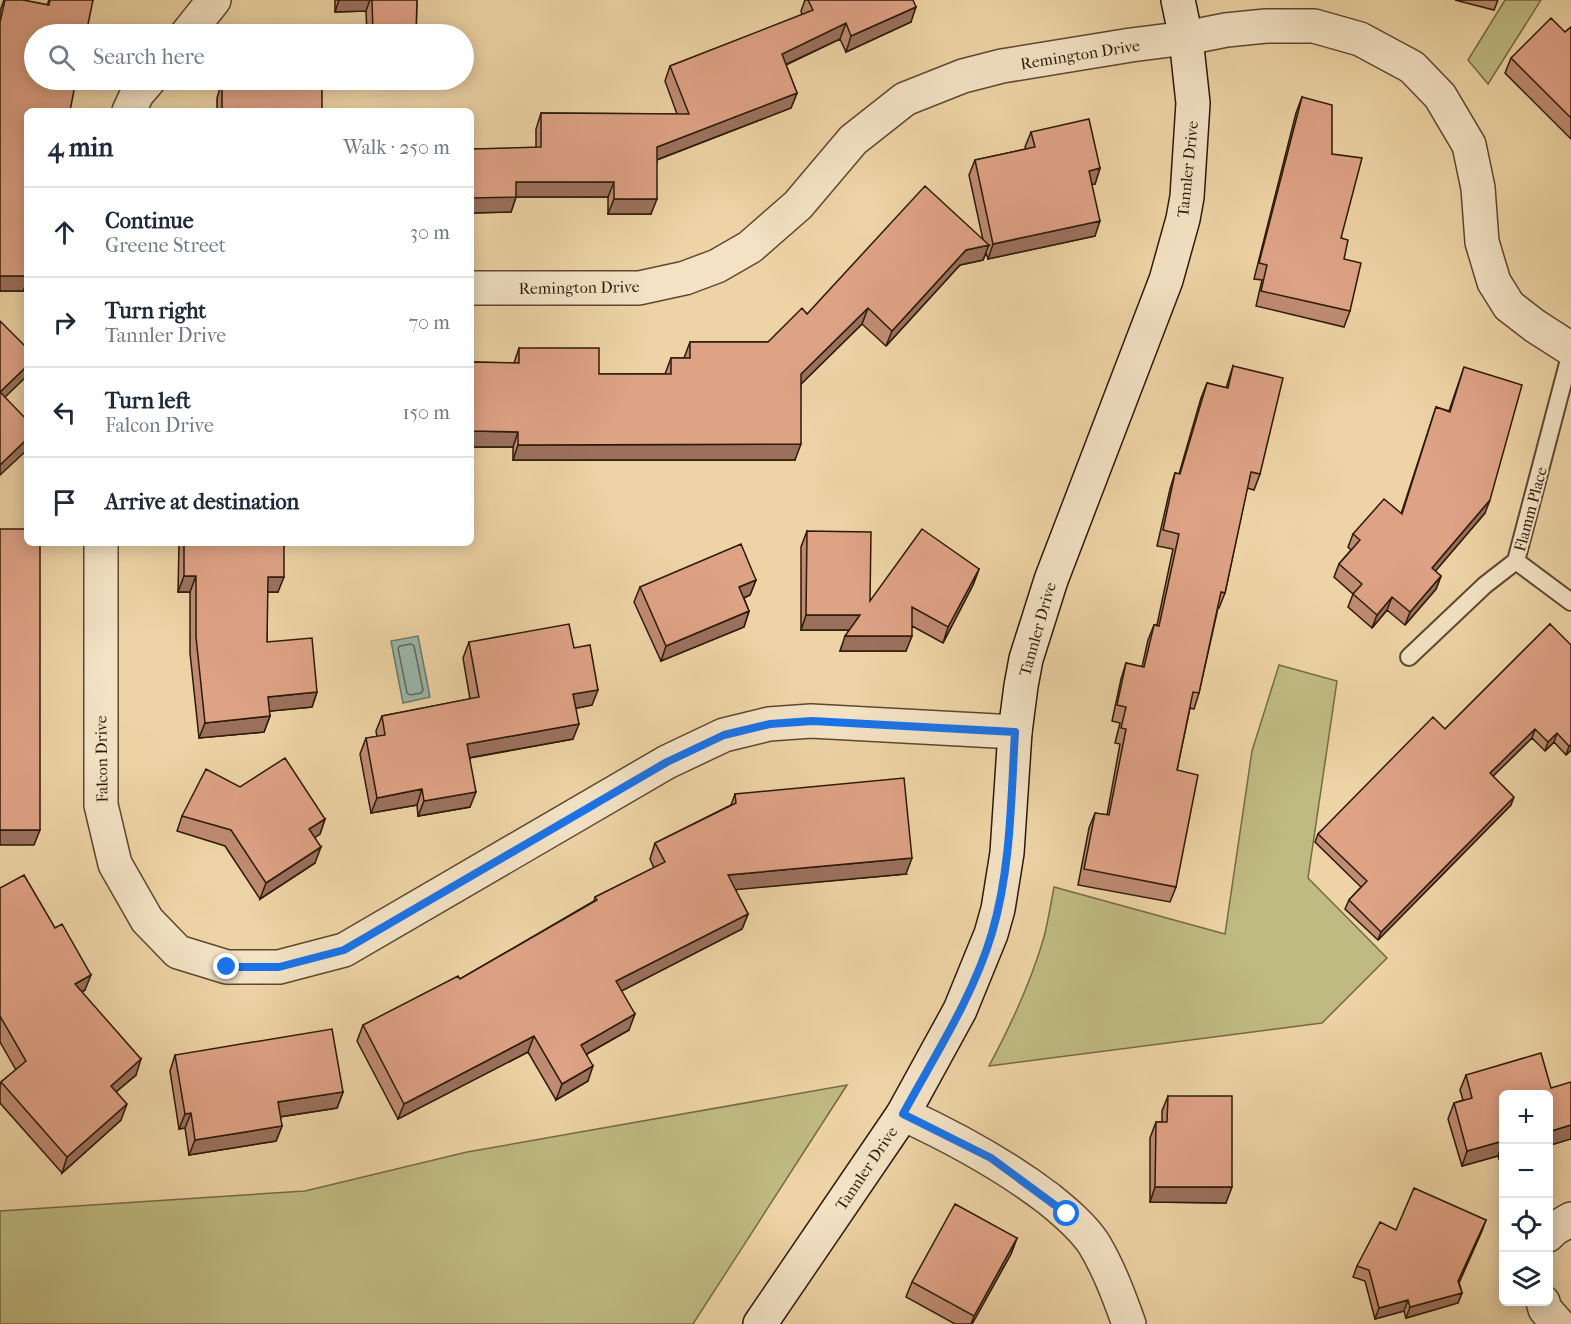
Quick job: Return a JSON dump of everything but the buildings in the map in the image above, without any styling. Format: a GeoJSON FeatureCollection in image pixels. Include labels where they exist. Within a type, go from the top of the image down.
{"type":"FeatureCollection","features":[{"type":"Feature","properties":{"kind":"street"},"geometry":{"type":"LineString","coordinates":[[195,24],[214,0]]}},
{"type":"Feature","properties":{"kind":"street","name":"Tannler Drive"},"geometry":{"type":"LineString","coordinates":[[760,1324],[903,1114],[960,1010],[991,934],[998,909],[1007,853],[1015,732],[1024,668],[1040,613],[1077,510],[1166,280],[1187,197],[1193,103],[1186,38],[1178,0]]}},
{"type":"Feature","properties":{"kind":"street","name":"Remington Drive"},"geometry":{"type":"LineString","coordinates":[[474,288],[639,288],[685,278],[717,266],[750,247],[798,206],[853,140],[905,99],[963,76],[1002,66],[1226,30],[1266,26],[1314,26],[1360,39],[1412,67],[1440,96],[1469,145],[1478,188],[1482,242],[1494,282],[1509,306],[1534,326],[1571,350]]}},
{"type":"Feature","properties":{"kind":"street"},"geometry":{"type":"LineString","coordinates":[[130,108],[140,90]]}},
{"type":"Feature","properties":{"kind":"street","name":"Falcon Drive"},"geometry":{"type":"LineString","coordinates":[[101,546],[100,805],[115,864],[147,920],[178,952],[227,967],[279,967],[344,950],[667,762],[724,735],[770,724],[812,721],[1015,732]]}},
{"type":"Feature","properties":{"kind":"street"},"geometry":{"type":"LineString","coordinates":[[903,1114],[991,1158],[1067,1214],[1093,1243],[1116,1286],[1129,1324]]}},
{"type":"Feature","properties":{"kind":"street"},"geometry":{"type":"LineString","coordinates":[[1553,1230],[1571,1220]]}},
{"type":"Feature","properties":{"kind":"street"},"geometry":{"type":"LineString","coordinates":[[1544,1306],[1558,1324]]}},
{"type":"Feature","properties":{"kind":"lane","name":"Flamm Place"},"geometry":{"type":"LineString","coordinates":[[1409,657],[1485,585],[1516,561],[1571,350]]}},
{"type":"Feature","properties":{"kind":"lane"},"geometry":{"type":"LineString","coordinates":[[1516,561],[1571,602]]}},
{"type":"Feature","properties":{"kind":"shaded area"},"geometry":{"type":"Polygon","coordinates":[[[1505,0],[1541,0],[1488,84],[1468,60],[1505,0]]]}},
{"type":"Feature","properties":{"kind":"shaded area"},"geometry":{"type":"Polygon","coordinates":[[[1279,665],[1337,681],[1308,878],[1387,958],[1322,1023],[989,1066],[1027,987],[1044,937],[1054,887],[1225,934],[1252,751],[1279,665]]]}},
{"type":"Feature","properties":{"kind":"shaded area"},"geometry":{"type":"Polygon","coordinates":[[[847,1085],[693,1324],[0,1324],[0,1211],[305,1191],[467,1152],[847,1085]]]}},
{"type":"Feature","properties":{"kind":"water"},"geometry":{"type":"Polygon","coordinates":[[[418,636],[430,697],[403,703],[391,641],[418,636]]]}},
{"type":"Feature","properties":{"kind":"route"},"geometry":{"type":"LineString","coordinates":[[227,967],[279,967],[344,950],[667,762],[724,735],[770,724],[812,721],[1015,732],[1007,853],[998,909],[991,934],[960,1010],[903,1114],[991,1158],[1067,1214]]}}]}
